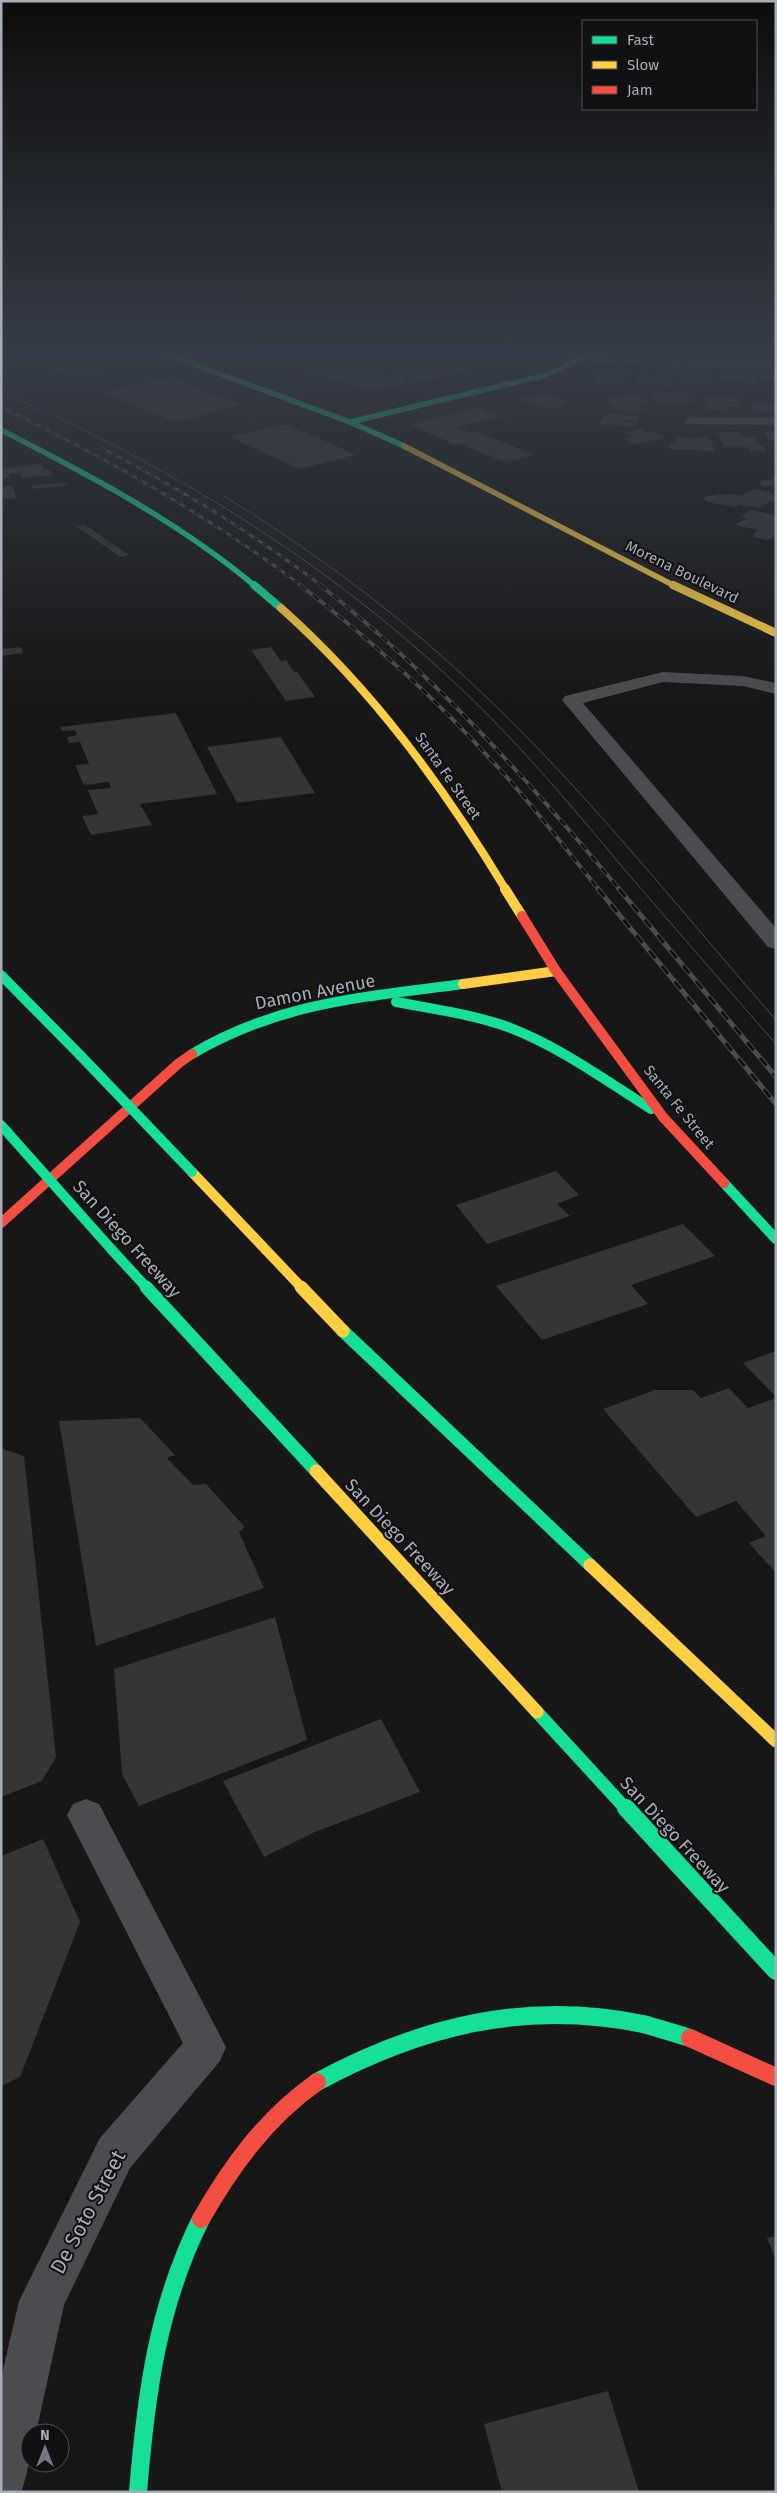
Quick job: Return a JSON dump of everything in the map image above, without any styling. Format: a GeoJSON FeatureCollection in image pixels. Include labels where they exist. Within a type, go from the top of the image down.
{"type":"FeatureCollection","features":[{"type":"Feature","properties":{"kind":"main road","name":"Santa Fe Street"},"geometry":{"type":"LineString","coordinates":[[82,470],[203,545],[241,573],[324,647],[360,684],[418,757],[492,866],[556,971],[663,1117],[776,1239]]}},
{"type":"Feature","properties":{"kind":"main road","name":"Morena Boulevard"},"geometry":{"type":"LineString","coordinates":[[453,470],[664,581],[776,633]]}},
{"type":"Feature","properties":{"kind":"main road","name":"Damon Avenue"},"geometry":{"type":"LineString","coordinates":[[1,1223],[179,1063],[215,1038],[272,1016],[373,998],[556,971]]}},
{"type":"Feature","properties":{"kind":"main road"},"geometry":{"type":"LineString","coordinates":[[1,976],[80,1055],[337,1325],[776,1741]]}},
{"type":"Feature","properties":{"kind":"main road"},"geometry":{"type":"LineString","coordinates":[[373,998],[451,1012],[508,1027],[544,1043],[663,1117]]}},
{"type":"Feature","properties":{"kind":"main road","name":"San Diego Freeway"},"geometry":{"type":"LineString","coordinates":[[1,1125],[112,1250],[776,1971]]}},
{"type":"Feature","properties":{"kind":"main road"},"geometry":{"type":"LineString","coordinates":[[138,2492],[140,2453],[152,2366],[163,2317],[181,2260],[204,2212],[234,2163],[266,2124],[298,2096],[343,2067],[403,2039],[461,2023],[560,2014],[600,2015],[644,2022],[686,2035],[733,2054],[776,2077]]}},
{"type":"Feature","properties":{"kind":"street"},"geometry":{"type":"LineString","coordinates":[[776,689],[742,680],[663,677],[571,700],[776,942]]}},
{"type":"Feature","properties":{"kind":"street","name":"De Soto Street"},"geometry":{"type":"LineString","coordinates":[[1,2482],[42,2301],[115,2153],[206,2047],[86,1815]]}},
{"type":"Feature","properties":{"kind":"building"},"geometry":{"type":"Polygon","coordinates":[[[1,470],[50,470],[52,475],[21,478],[20,473],[8,474],[10,478],[1,479],[1,470]]]}},
{"type":"Feature","properties":{"kind":"building"},"geometry":{"type":"Polygon","coordinates":[[[772,478],[776,478],[776,488],[774,486],[762,486],[759,481],[772,480],[772,478]]]}},
{"type":"Feature","properties":{"kind":"building"},"geometry":{"type":"Polygon","coordinates":[[[66,483],[68,485],[32,489],[31,485],[66,483]]]}},
{"type":"Feature","properties":{"kind":"building"},"geometry":{"type":"Polygon","coordinates":[[[13,486],[16,498],[1,499],[1,487],[13,486]]]}},
{"type":"Feature","properties":{"kind":"building"},"geometry":{"type":"Polygon","coordinates":[[[753,489],[771,492],[770,494],[776,495],[776,502],[769,502],[762,508],[739,505],[737,507],[707,502],[703,499],[707,496],[719,494],[743,495],[753,489]]]}},
{"type":"Feature","properties":{"kind":"building"},"geometry":{"type":"Polygon","coordinates":[[[750,510],[776,515],[776,535],[767,540],[753,537],[754,533],[758,530],[735,525],[747,518],[741,517],[750,510]]]}},
{"type":"Feature","properties":{"kind":"building"},"geometry":{"type":"Polygon","coordinates":[[[84,524],[129,555],[120,557],[76,526],[84,524]]]}},
{"type":"Feature","properties":{"kind":"building"},"geometry":{"type":"Polygon","coordinates":[[[21,647],[23,653],[1,656],[1,649],[21,647]]]}},
{"type":"Feature","properties":{"kind":"building"},"geometry":{"type":"Polygon","coordinates":[[[271,647],[281,661],[286,660],[294,672],[297,672],[315,697],[286,701],[251,650],[271,647]]]}},
{"type":"Feature","properties":{"kind":"building"},"geometry":{"type":"Polygon","coordinates":[[[176,713],[217,794],[140,804],[152,825],[91,835],[82,816],[98,814],[88,790],[111,788],[109,782],[84,785],[75,765],[89,764],[80,742],[69,743],[67,737],[77,735],[75,730],[62,731],[60,727],[176,713]]]}},
{"type":"Feature","properties":{"kind":"building"},"geometry":{"type":"Polygon","coordinates":[[[281,737],[315,793],[237,803],[207,747],[281,737]]]}},
{"type":"Feature","properties":{"kind":"building"},"geometry":{"type":"Polygon","coordinates":[[[556,1171],[579,1195],[557,1204],[570,1216],[487,1244],[456,1205],[556,1171]]]}},
{"type":"Feature","properties":{"kind":"building"},"geometry":{"type":"Polygon","coordinates":[[[683,1224],[715,1256],[631,1285],[648,1304],[542,1340],[496,1286],[683,1224]]]}},
{"type":"Feature","properties":{"kind":"building"},"geometry":{"type":"Polygon","coordinates":[[[776,1351],[776,1397],[743,1363],[776,1351]]]}},
{"type":"Feature","properties":{"kind":"building"},"geometry":{"type":"Polygon","coordinates":[[[729,1388],[748,1408],[776,1398],[776,1573],[749,1543],[766,1536],[736,1501],[696,1517],[603,1409],[655,1390],[693,1390],[701,1398],[729,1388]]]}},
{"type":"Feature","properties":{"kind":"building"},"geometry":{"type":"Polygon","coordinates":[[[140,1418],[175,1455],[167,1458],[193,1485],[206,1484],[245,1527],[239,1532],[264,1588],[96,1646],[59,1421],[140,1418]]]}},
{"type":"Feature","properties":{"kind":"building"},"geometry":{"type":"Polygon","coordinates":[[[1,1448],[24,1456],[56,1757],[42,1781],[1,1797],[1,1448]]]}},
{"type":"Feature","properties":{"kind":"building"},"geometry":{"type":"Polygon","coordinates":[[[275,1617],[307,1740],[139,1806],[122,1774],[114,1669],[275,1617]]]}},
{"type":"Feature","properties":{"kind":"building"},"geometry":{"type":"Polygon","coordinates":[[[381,1719],[420,1792],[315,1832],[264,1857],[223,1781],[381,1719]]]}},
{"type":"Feature","properties":{"kind":"building"},"geometry":{"type":"Polygon","coordinates":[[[43,1839],[80,1922],[20,2077],[1,2086],[1,1856],[43,1839]]]}},
{"type":"Feature","properties":{"kind":"building"},"geometry":{"type":"Polygon","coordinates":[[[776,2236],[776,2260],[767,2238],[776,2236]]]}},
{"type":"Feature","properties":{"kind":"building"},"geometry":{"type":"Polygon","coordinates":[[[608,2391],[639,2492],[502,2492],[484,2424],[608,2391]]]}},
{"type":"Feature","properties":{"kind":"tram line"},"geometry":{"type":"LineString","coordinates":[[160,470],[258,529],[317,569],[430,660],[521,749],[776,1044]]}},
{"type":"Feature","properties":{"kind":"tram line"},"geometry":{"type":"LineString","coordinates":[[224,496],[285,535],[344,577],[372,598],[455,668],[540,751],[581,795],[776,1020]]}},
{"type":"Feature","properties":{"kind":"railway"},"geometry":{"type":"LineString","coordinates":[[124,470],[230,535],[302,586]]}},
{"type":"Feature","properties":{"kind":"railway"},"geometry":{"type":"LineString","coordinates":[[143,470],[215,512],[296,566],[322,586]]}},
{"type":"Feature","properties":{"kind":"railway"},"geometry":{"type":"LineString","coordinates":[[300,585],[377,648],[473,740],[522,795],[599,890]]}},
{"type":"Feature","properties":{"kind":"railway"},"geometry":{"type":"LineString","coordinates":[[320,585],[402,655],[478,730],[550,808],[620,890]]}},
{"type":"Feature","properties":{"kind":"railway"},"geometry":{"type":"LineString","coordinates":[[598,889],[776,1104]]}},
{"type":"Feature","properties":{"kind":"railway"},"geometry":{"type":"LineString","coordinates":[[619,889],[776,1077]]}},
{"type":"Feature","properties":{"kind":"traffic: fast"},"geometry":{"type":"LineString","coordinates":[[79,470],[182,532],[249,581],[281,608]]}},
{"type":"Feature","properties":{"kind":"traffic: fast"},"geometry":{"type":"LineString","coordinates":[[1,975],[80,1055]]}},
{"type":"Feature","properties":{"kind":"traffic: fast"},"geometry":{"type":"LineString","coordinates":[[192,1054],[222,1036],[288,1012],[358,998],[463,984]]}},
{"type":"Feature","properties":{"kind":"traffic: fast"},"geometry":{"type":"LineString","coordinates":[[396,1002],[466,1015],[508,1027],[564,1054],[651,1109]]}},
{"type":"Feature","properties":{"kind":"traffic: fast"},"geometry":{"type":"LineString","coordinates":[[80,1055],[192,1172]]}},
{"type":"Feature","properties":{"kind":"traffic: fast"},"geometry":{"type":"LineString","coordinates":[[1,1125],[112,1250]]}},
{"type":"Feature","properties":{"kind":"traffic: fast"},"geometry":{"type":"LineString","coordinates":[[724,1183],[776,1239]]}},
{"type":"Feature","properties":{"kind":"traffic: fast"},"geometry":{"type":"LineString","coordinates":[[112,1250],[316,1471]]}},
{"type":"Feature","properties":{"kind":"traffic: fast"},"geometry":{"type":"LineString","coordinates":[[343,1331],[590,1565]]}},
{"type":"Feature","properties":{"kind":"traffic: fast"},"geometry":{"type":"LineString","coordinates":[[537,1712],[776,1971]]}},
{"type":"Feature","properties":{"kind":"traffic: fast"},"geometry":{"type":"LineString","coordinates":[[317,2082],[359,2059],[404,2041],[451,2027],[499,2018],[548,2015],[596,2017],[644,2025],[690,2038]]}},
{"type":"Feature","properties":{"kind":"traffic: fast"},"geometry":{"type":"LineString","coordinates":[[138,2492],[144,2422],[155,2352],[163,2317],[185,2251],[201,2219]]}},
{"type":"Feature","properties":{"kind":"traffic: slow"},"geometry":{"type":"LineString","coordinates":[[451,470],[664,581],[776,633]]}},
{"type":"Feature","properties":{"kind":"traffic: slow"},"geometry":{"type":"LineString","coordinates":[[281,608],[342,665],[405,739],[466,826],[522,916]]}},
{"type":"Feature","properties":{"kind":"traffic: slow"},"geometry":{"type":"LineString","coordinates":[[463,984],[556,971]]}},
{"type":"Feature","properties":{"kind":"traffic: slow"},"geometry":{"type":"LineString","coordinates":[[192,1172],[343,1331]]}},
{"type":"Feature","properties":{"kind":"traffic: slow"},"geometry":{"type":"LineString","coordinates":[[316,1471],[537,1712]]}},
{"type":"Feature","properties":{"kind":"traffic: slow"},"geometry":{"type":"LineString","coordinates":[[590,1565],[776,1741]]}},
{"type":"Feature","properties":{"kind":"traffic: jam"},"geometry":{"type":"LineString","coordinates":[[522,916],[556,971],[663,1117],[724,1183]]}},
{"type":"Feature","properties":{"kind":"traffic: jam"},"geometry":{"type":"LineString","coordinates":[[1,1223],[179,1063],[192,1054]]}},
{"type":"Feature","properties":{"kind":"traffic: jam"},"geometry":{"type":"LineString","coordinates":[[690,2038],[776,2077]]}},
{"type":"Feature","properties":{"kind":"traffic: jam"},"geometry":{"type":"LineString","coordinates":[[201,2219],[224,2180],[250,2143],[281,2110],[317,2082]]}}]}
